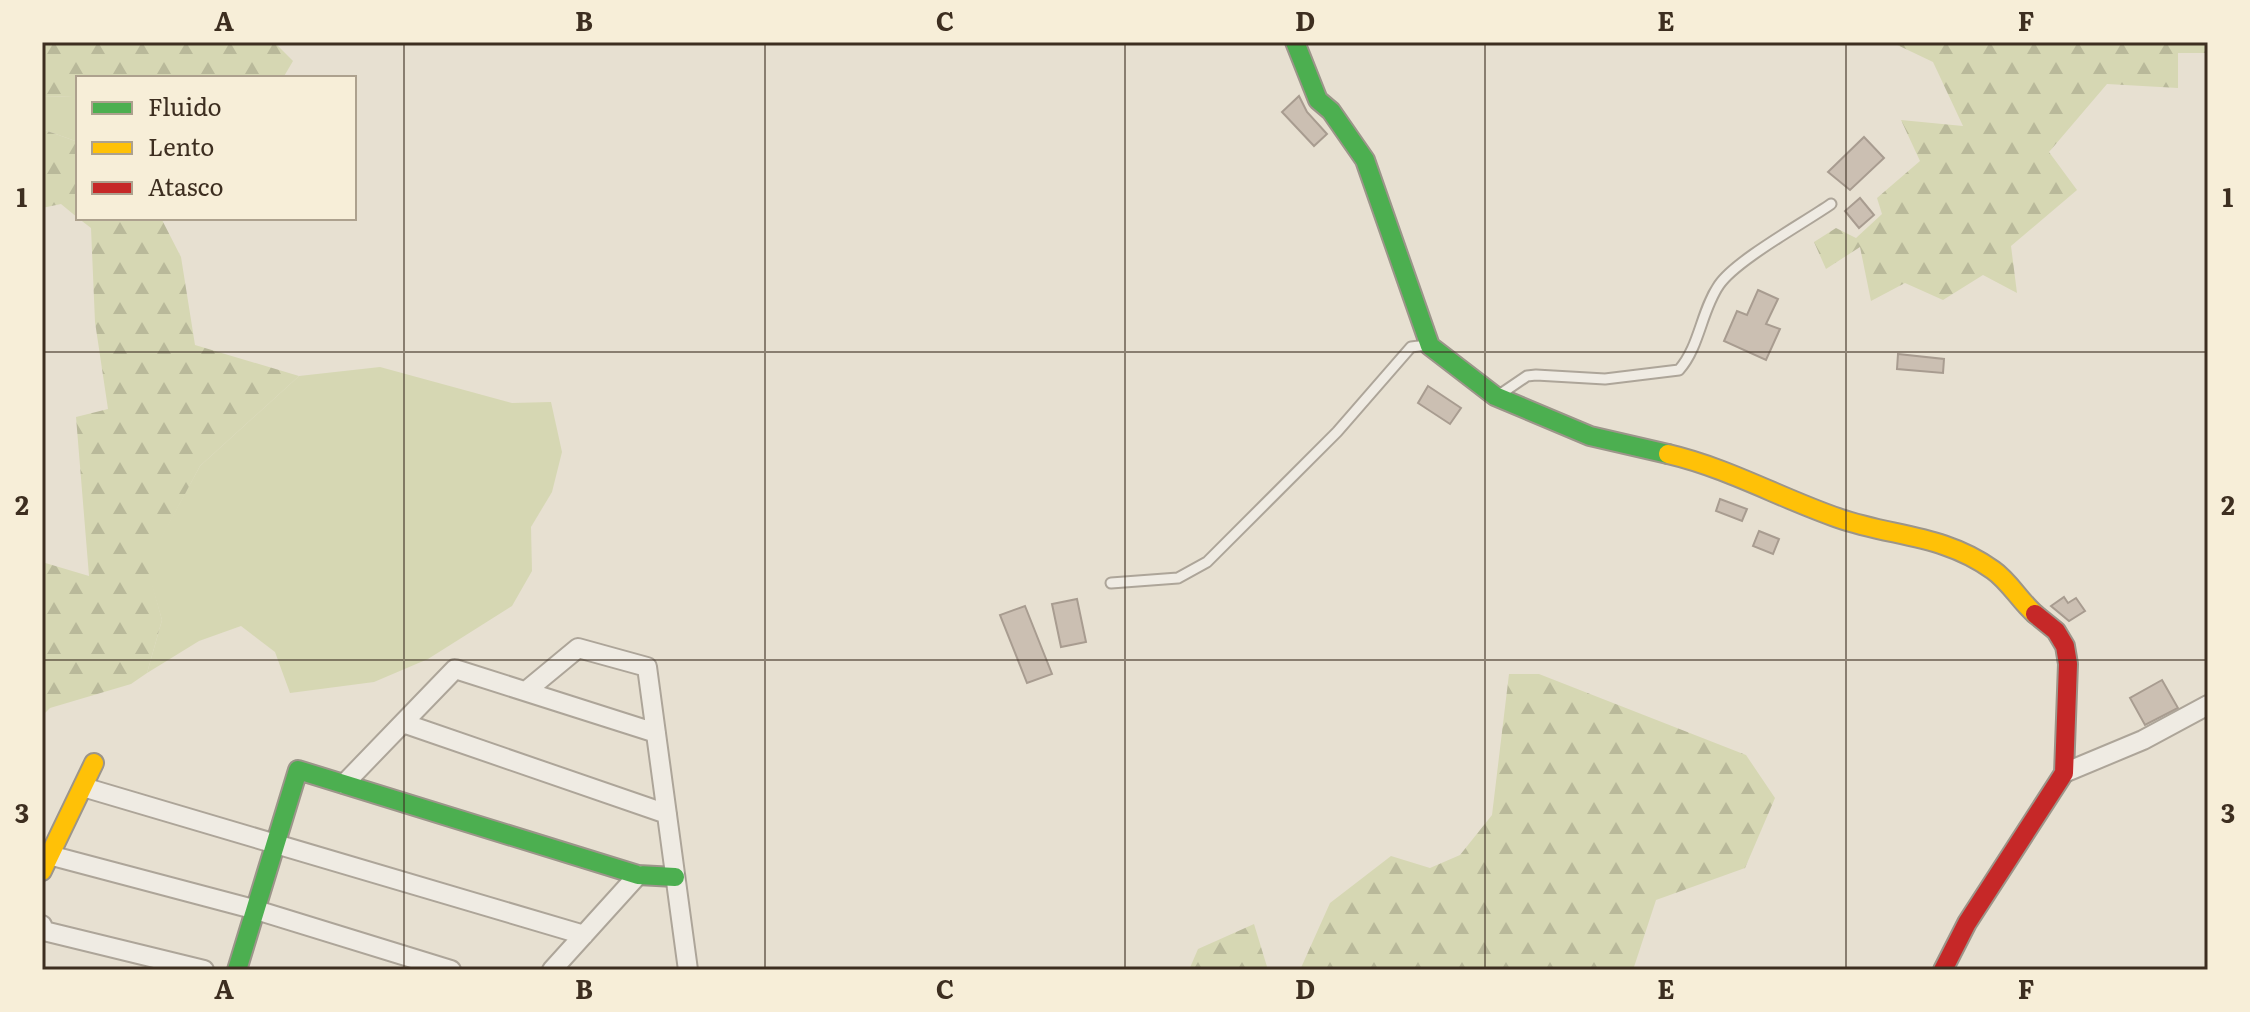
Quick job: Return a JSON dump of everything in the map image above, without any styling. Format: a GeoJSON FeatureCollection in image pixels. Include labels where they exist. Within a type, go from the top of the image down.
{"type":"FeatureCollection","features":[{"type":"Feature","properties":{"kind":"street"},"geometry":{"type":"LineString","coordinates":[[1295,42],[1318,100],[1331,111],[1365,160],[1430,346],[1495,396],[1554,418],[1590,436],[1708,463],[1840,519],[1918,535],[1995,571],[2024,605],[2056,631],[2065,646],[2070,694],[2064,773],[1967,923],[1943,970]]}},
{"type":"Feature","properties":{"kind":"street"},"geometry":{"type":"LineString","coordinates":[[526,691],[578,648],[647,667],[688,970]]}},
{"type":"Feature","properties":{"kind":"street"},"geometry":{"type":"LineString","coordinates":[[344,784],[455,669],[656,733]]}},
{"type":"Feature","properties":{"kind":"street"},"geometry":{"type":"LineString","coordinates":[[2064,773],[2143,740],[2208,705]]}},
{"type":"Feature","properties":{"kind":"street"},"geometry":{"type":"LineString","coordinates":[[403,723],[667,814]]}},
{"type":"Feature","properties":{"kind":"street"},"geometry":{"type":"LineString","coordinates":[[94,763],[45,863],[253,909],[451,970]]}},
{"type":"Feature","properties":{"kind":"street"},"geometry":{"type":"LineString","coordinates":[[237,970],[253,909],[298,770],[638,875],[675,877]]}},
{"type":"Feature","properties":{"kind":"street"},"geometry":{"type":"LineString","coordinates":[[83,787],[584,935]]}},
{"type":"Feature","properties":{"kind":"street"},"geometry":{"type":"LineString","coordinates":[[552,970],[638,875]]}},
{"type":"Feature","properties":{"kind":"street"},"geometry":{"type":"LineString","coordinates":[[43,928],[204,970]]}},
{"type":"Feature","properties":{"kind":"lane"},"geometry":{"type":"LineString","coordinates":[[1495,396],[1527,376],[1605,379],[1679,370],[1688,360],[1719,285],[1733,271],[1831,204]]}},
{"type":"Feature","properties":{"kind":"lane"},"geometry":{"type":"LineString","coordinates":[[1111,583],[1178,578],[1207,562],[1337,432],[1411,347],[1430,346]]}},
{"type":"Feature","properties":{"kind":"green space"},"geometry":{"type":"Polygon","coordinates":[[[42,42],[274,42],[293,61],[284,76],[76,76],[76,101],[72,96],[42,97],[42,42]]]}},
{"type":"Feature","properties":{"kind":"green space"},"geometry":{"type":"Polygon","coordinates":[[[1891,42],[2208,42],[2208,53],[2178,53],[2178,88],[2107,84],[2049,152],[2077,190],[2011,246],[2017,293],[1983,275],[1943,300],[1905,283],[1871,301],[1860,247],[1826,269],[1814,242],[1836,228],[1856,238],[1882,214],[1877,198],[1920,161],[1901,120],[1963,126],[1933,62],[1891,42]]]}},
{"type":"Feature","properties":{"kind":"green space"},"geometry":{"type":"Polygon","coordinates":[[[73,96],[76,100],[76,141],[42,129],[42,97],[73,96]]]}},
{"type":"Feature","properties":{"kind":"green space"},"geometry":{"type":"Polygon","coordinates":[[[42,129],[76,141],[76,216],[61,204],[42,208],[42,129]]]}},
{"type":"Feature","properties":{"kind":"green space"},"geometry":{"type":"Polygon","coordinates":[[[81,220],[162,220],[181,257],[195,345],[299,376],[200,466],[147,565],[162,620],[147,673],[131,684],[50,708],[42,716],[42,562],[89,576],[76,417],[108,409],[95,322],[91,228],[81,220]]]}},
{"type":"Feature","properties":{"kind":"green space"},"geometry":{"type":"Polygon","coordinates":[[[380,367],[512,403],[551,402],[562,452],[552,492],[531,527],[532,571],[512,606],[428,659],[374,682],[290,693],[275,652],[241,626],[199,641],[147,673],[162,620],[146,565],[200,466],[299,376],[380,367]]]}},
{"type":"Feature","properties":{"kind":"green space"},"geometry":{"type":"Polygon","coordinates":[[[1509,674],[1539,674],[1746,755],[1775,798],[1745,868],[1656,900],[1633,970],[1300,970],[1330,903],[1391,856],[1430,868],[1460,855],[1492,815],[1509,674]]]}},
{"type":"Feature","properties":{"kind":"green space"},"geometry":{"type":"Polygon","coordinates":[[[1254,924],[1268,970],[1189,970],[1198,949],[1254,924]]]}},
{"type":"Feature","properties":{"kind":"building"},"geometry":{"type":"Polygon","coordinates":[[[1299,96],[1307,112],[1327,134],[1314,146],[1282,112],[1299,96]]]}},
{"type":"Feature","properties":{"kind":"building"},"geometry":{"type":"Polygon","coordinates":[[[1864,137],[1884,158],[1850,190],[1828,172],[1864,137]]]}},
{"type":"Feature","properties":{"kind":"building"},"geometry":{"type":"Polygon","coordinates":[[[1860,198],[1874,215],[1859,228],[1845,211],[1860,198]]]}},
{"type":"Feature","properties":{"kind":"building"},"geometry":{"type":"Polygon","coordinates":[[[1758,290],[1778,299],[1766,324],[1780,329],[1766,360],[1724,341],[1737,311],[1747,315],[1758,290]]]}},
{"type":"Feature","properties":{"kind":"building"},"geometry":{"type":"Polygon","coordinates":[[[1898,354],[1944,359],[1943,373],[1897,369],[1898,354]]]}},
{"type":"Feature","properties":{"kind":"building"},"geometry":{"type":"Polygon","coordinates":[[[1428,386],[1461,408],[1450,424],[1418,403],[1428,386]]]}},
{"type":"Feature","properties":{"kind":"building"},"geometry":{"type":"Polygon","coordinates":[[[1720,499],[1747,509],[1742,521],[1716,511],[1720,499]]]}},
{"type":"Feature","properties":{"kind":"building"},"geometry":{"type":"Polygon","coordinates":[[[1759,531],[1779,539],[1773,554],[1753,546],[1759,531]]]}},
{"type":"Feature","properties":{"kind":"building"},"geometry":{"type":"Polygon","coordinates":[[[2064,597],[2068,603],[2076,598],[2085,611],[2069,621],[2051,606],[2064,597]]]}},
{"type":"Feature","properties":{"kind":"building"},"geometry":{"type":"Polygon","coordinates":[[[1077,599],[1086,642],[1061,647],[1052,604],[1077,599]]]}},
{"type":"Feature","properties":{"kind":"building"},"geometry":{"type":"Polygon","coordinates":[[[1025,606],[1052,674],[1027,683],[1000,615],[1025,606]]]}},
{"type":"Feature","properties":{"kind":"building"},"geometry":{"type":"Polygon","coordinates":[[[2162,680],[2178,708],[2145,725],[2130,698],[2162,680]]]}},
{"type":"Feature","properties":{"kind":"traffic: fast"},"geometry":{"type":"LineString","coordinates":[[1295,42],[1318,100],[1331,111],[1365,160],[1430,346],[1495,396],[1590,436],[1668,454]]}},
{"type":"Feature","properties":{"kind":"traffic: fast"},"geometry":{"type":"LineString","coordinates":[[237,970],[298,770],[638,875],[675,877]]}},
{"type":"Feature","properties":{"kind":"traffic: slow"},"geometry":{"type":"LineString","coordinates":[[1668,454],[1712,467],[1838,518],[1955,549],[1999,575],[2035,614]]}},
{"type":"Feature","properties":{"kind":"traffic: slow"},"geometry":{"type":"LineString","coordinates":[[42,871],[94,763]]}},
{"type":"Feature","properties":{"kind":"traffic: jam"},"geometry":{"type":"LineString","coordinates":[[1943,970],[1967,923],[2064,773],[2068,664],[2065,646],[2056,631],[2035,614]]}}]}
